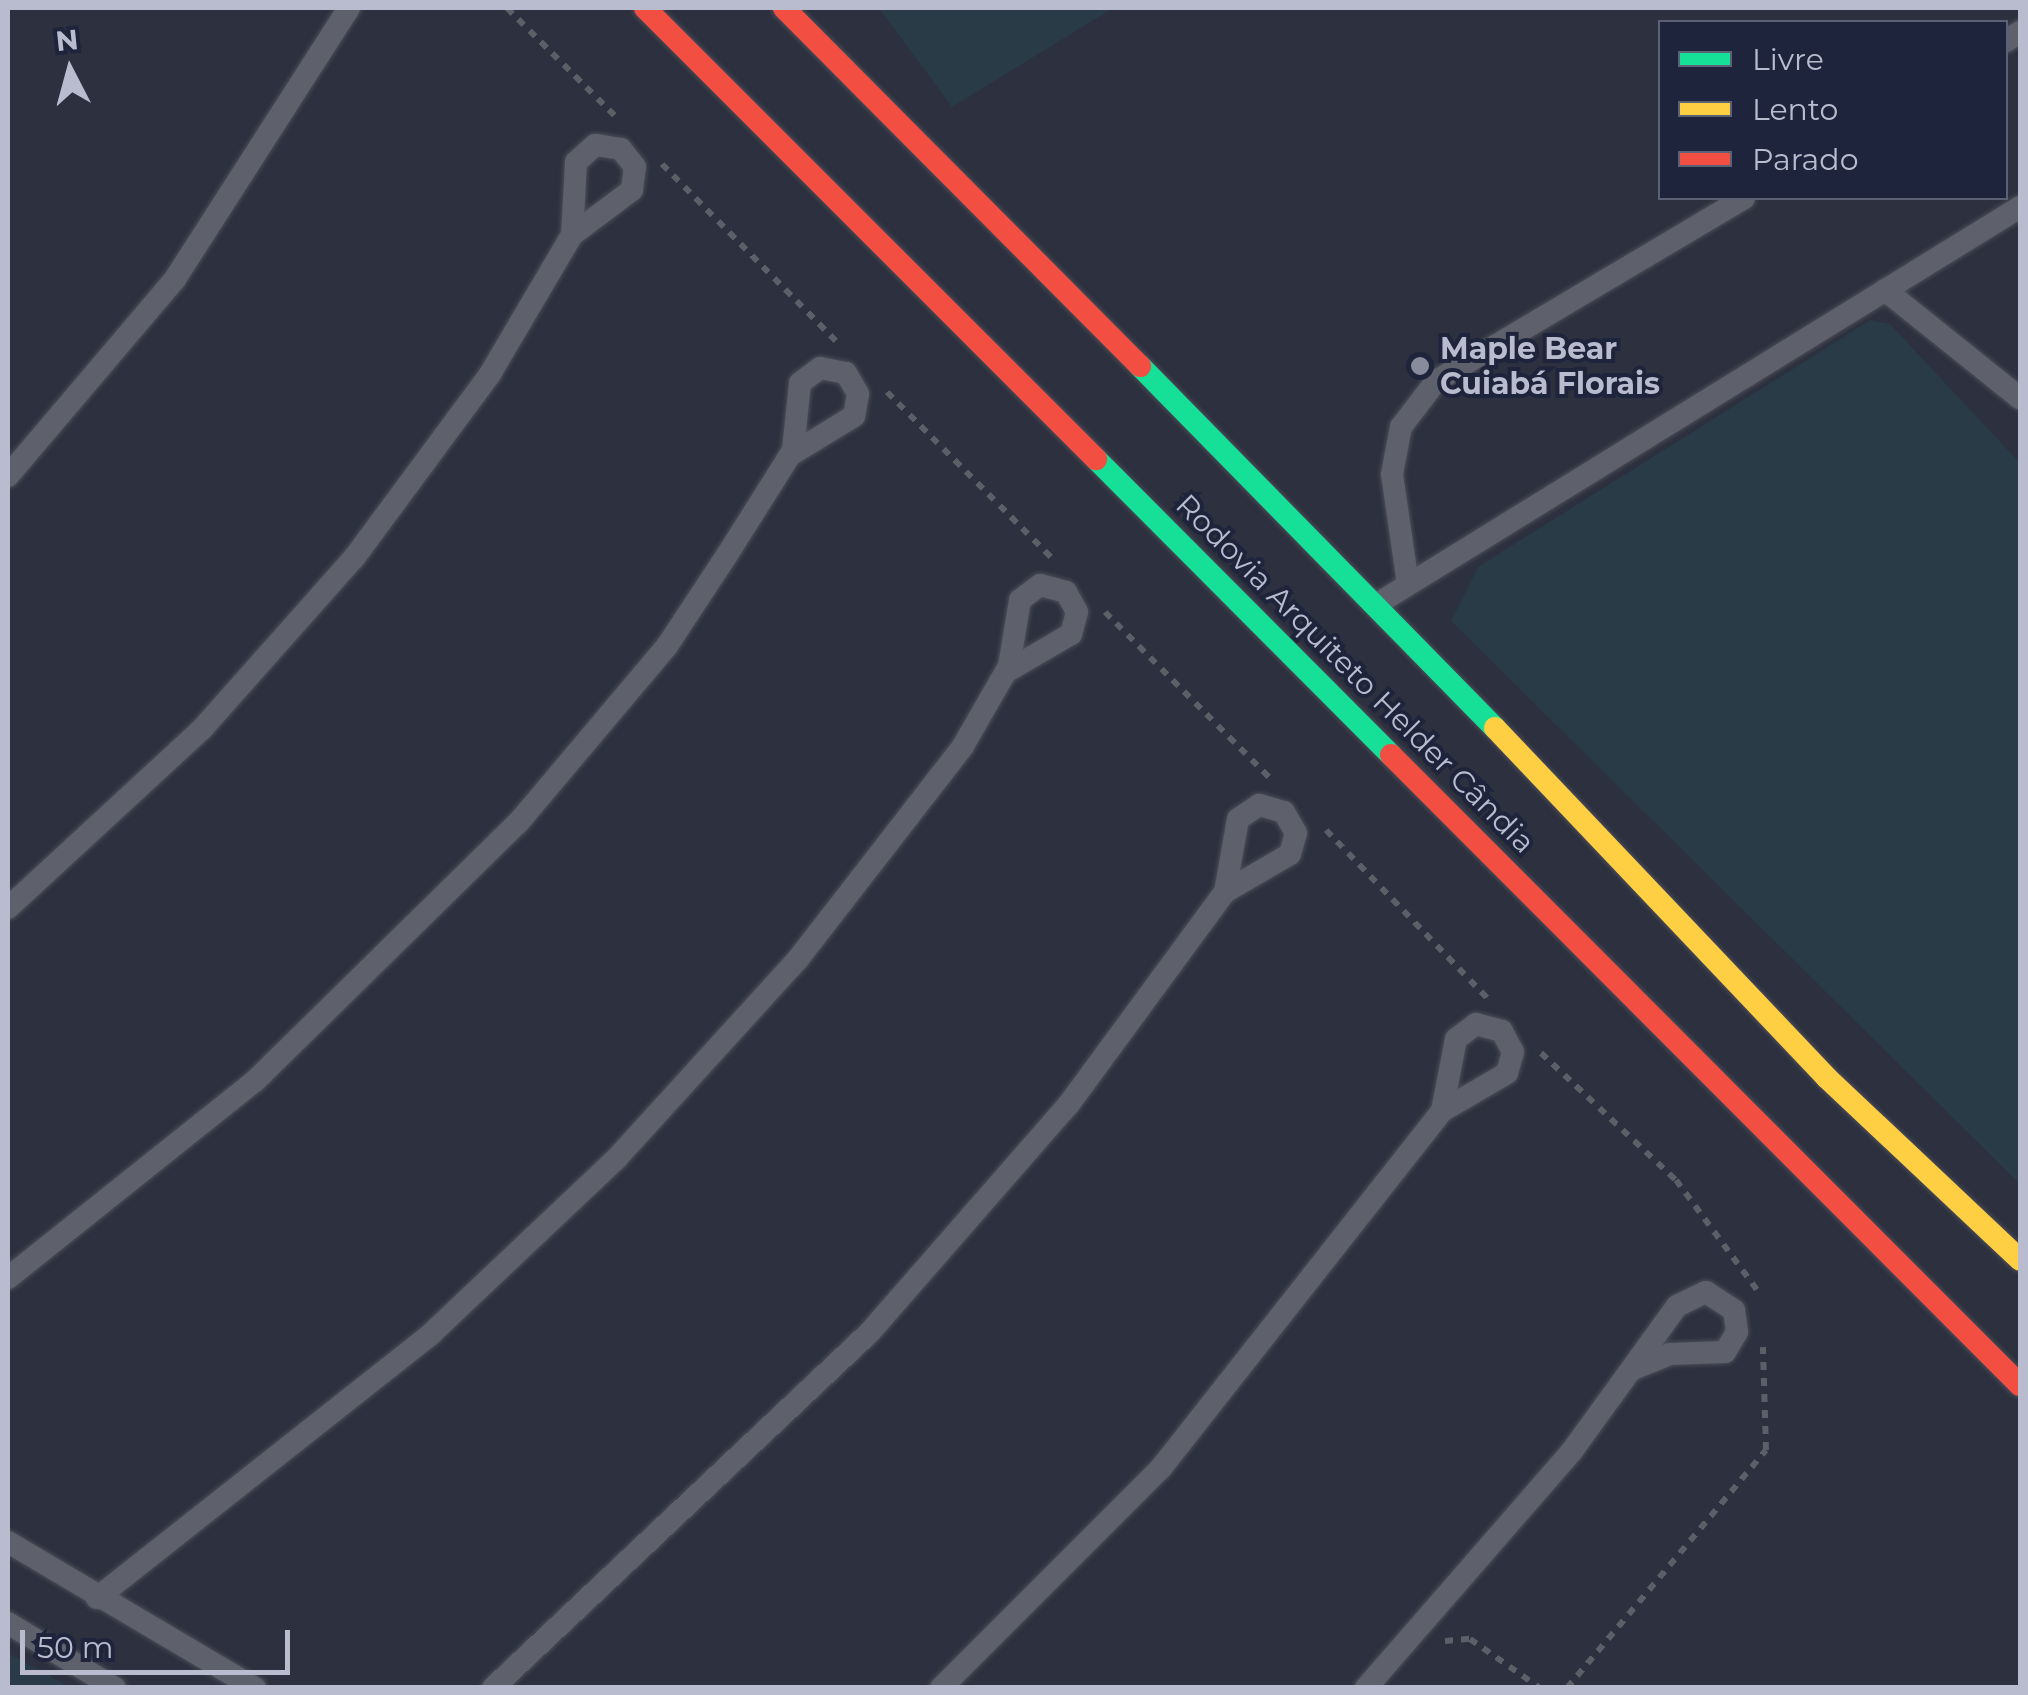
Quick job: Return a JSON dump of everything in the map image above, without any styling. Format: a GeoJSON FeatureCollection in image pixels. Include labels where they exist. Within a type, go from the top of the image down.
{"type":"FeatureCollection","features":[{"type":"Feature","properties":{"kind":"main road","name":"Rodovia Arquiteto Helder Cândia"},"geometry":{"type":"LineString","coordinates":[[645,8],[2020,1385]]}},
{"type":"Feature","properties":{"kind":"main road","name":"Rodovia Arquiteto Helder Cândia"},"geometry":{"type":"LineString","coordinates":[[784,8],[1377,604],[1826,1077],[2020,1260]]}},
{"type":"Feature","properties":{"kind":"lane"},"geometry":{"type":"LineString","coordinates":[[8,476],[176,279],[349,8]]}},
{"type":"Feature","properties":{"kind":"lane"},"geometry":{"type":"LineString","coordinates":[[1408,584],[1392,474],[1401,426],[1436,382],[1741,200]]}},
{"type":"Feature","properties":{"kind":"lane"},"geometry":{"type":"LineString","coordinates":[[1377,604],[2020,207]]}},
{"type":"Feature","properties":{"kind":"lane"},"geometry":{"type":"LineString","coordinates":[[8,908],[202,729],[354,558],[490,374],[572,235]]}},
{"type":"Feature","properties":{"kind":"lane"},"geometry":{"type":"LineString","coordinates":[[1886,290],[2020,398]]}},
{"type":"Feature","properties":{"kind":"lane"},"geometry":{"type":"LineString","coordinates":[[8,1278],[255,1081],[438,907],[667,646],[790,456]]}},
{"type":"Feature","properties":{"kind":"lane"},"geometry":{"type":"LineString","coordinates":[[97,1598],[430,1334],[617,1158],[884,854],[1006,672]]}},
{"type":"Feature","properties":{"kind":"lane"},"geometry":{"type":"LineString","coordinates":[[493,1688],[870,1332],[1068,1104],[1226,892]]}},
{"type":"Feature","properties":{"kind":"lane"},"geometry":{"type":"LineString","coordinates":[[942,1688],[1162,1468],[1442,1111]]}},
{"type":"Feature","properties":{"kind":"lane"},"geometry":{"type":"LineString","coordinates":[[1366,1688],[1634,1369],[1685,1298],[1706,1292],[1734,1310],[1736,1332],[1725,1352],[1670,1354],[1634,1369]]}},
{"type":"Feature","properties":{"kind":"lane"},"geometry":{"type":"LineString","coordinates":[[8,1542],[97,1598],[256,1688]]}},
{"type":"Feature","properties":{"kind":"lane"},"geometry":{"type":"LineString","coordinates":[[8,1623],[115,1688]]}},
{"type":"Feature","properties":{"kind":"path"},"geometry":{"type":"LineString","coordinates":[[1427,1650],[1470,1640],[1540,1688]]}},
{"type":"Feature","properties":{"kind":"shaded area"},"geometry":{"type":"Polygon","coordinates":[[[879,8],[1113,8],[952,107],[879,8]]]}},
{"type":"Feature","properties":{"kind":"shaded area"},"geometry":{"type":"Polygon","coordinates":[[[1870,320],[1890,324],[2020,463],[2020,1184],[1451,621],[1478,567],[1870,320]]]}},
{"type":"Feature","properties":{"kind":"shaded area"},"geometry":{"type":"Polygon","coordinates":[[[10,1654],[70,1687],[8,1687],[10,1654]]]}},
{"type":"Feature","properties":{"kind":"traffic: fast"},"geometry":{"type":"LineString","coordinates":[[1140,366],[1495,728]]}},
{"type":"Feature","properties":{"kind":"traffic: fast"},"geometry":{"type":"LineString","coordinates":[[1096,459],[1391,755]]}},
{"type":"Feature","properties":{"kind":"traffic: slow"},"geometry":{"type":"LineString","coordinates":[[1495,728],[1826,1077],[2020,1260]]}},
{"type":"Feature","properties":{"kind":"traffic: jam"},"geometry":{"type":"LineString","coordinates":[[645,8],[1096,459]]}},
{"type":"Feature","properties":{"kind":"traffic: jam"},"geometry":{"type":"LineString","coordinates":[[784,8],[1140,366]]}},
{"type":"Feature","properties":{"kind":"traffic: jam"},"geometry":{"type":"LineString","coordinates":[[1391,755],[2020,1385]]}},
{"type":"Feature","properties":{"kind":"place","name":"Maple Bear Cuiabá Florais"},"geometry":{"type":"Point","coordinates":[1420,366]}}]}
